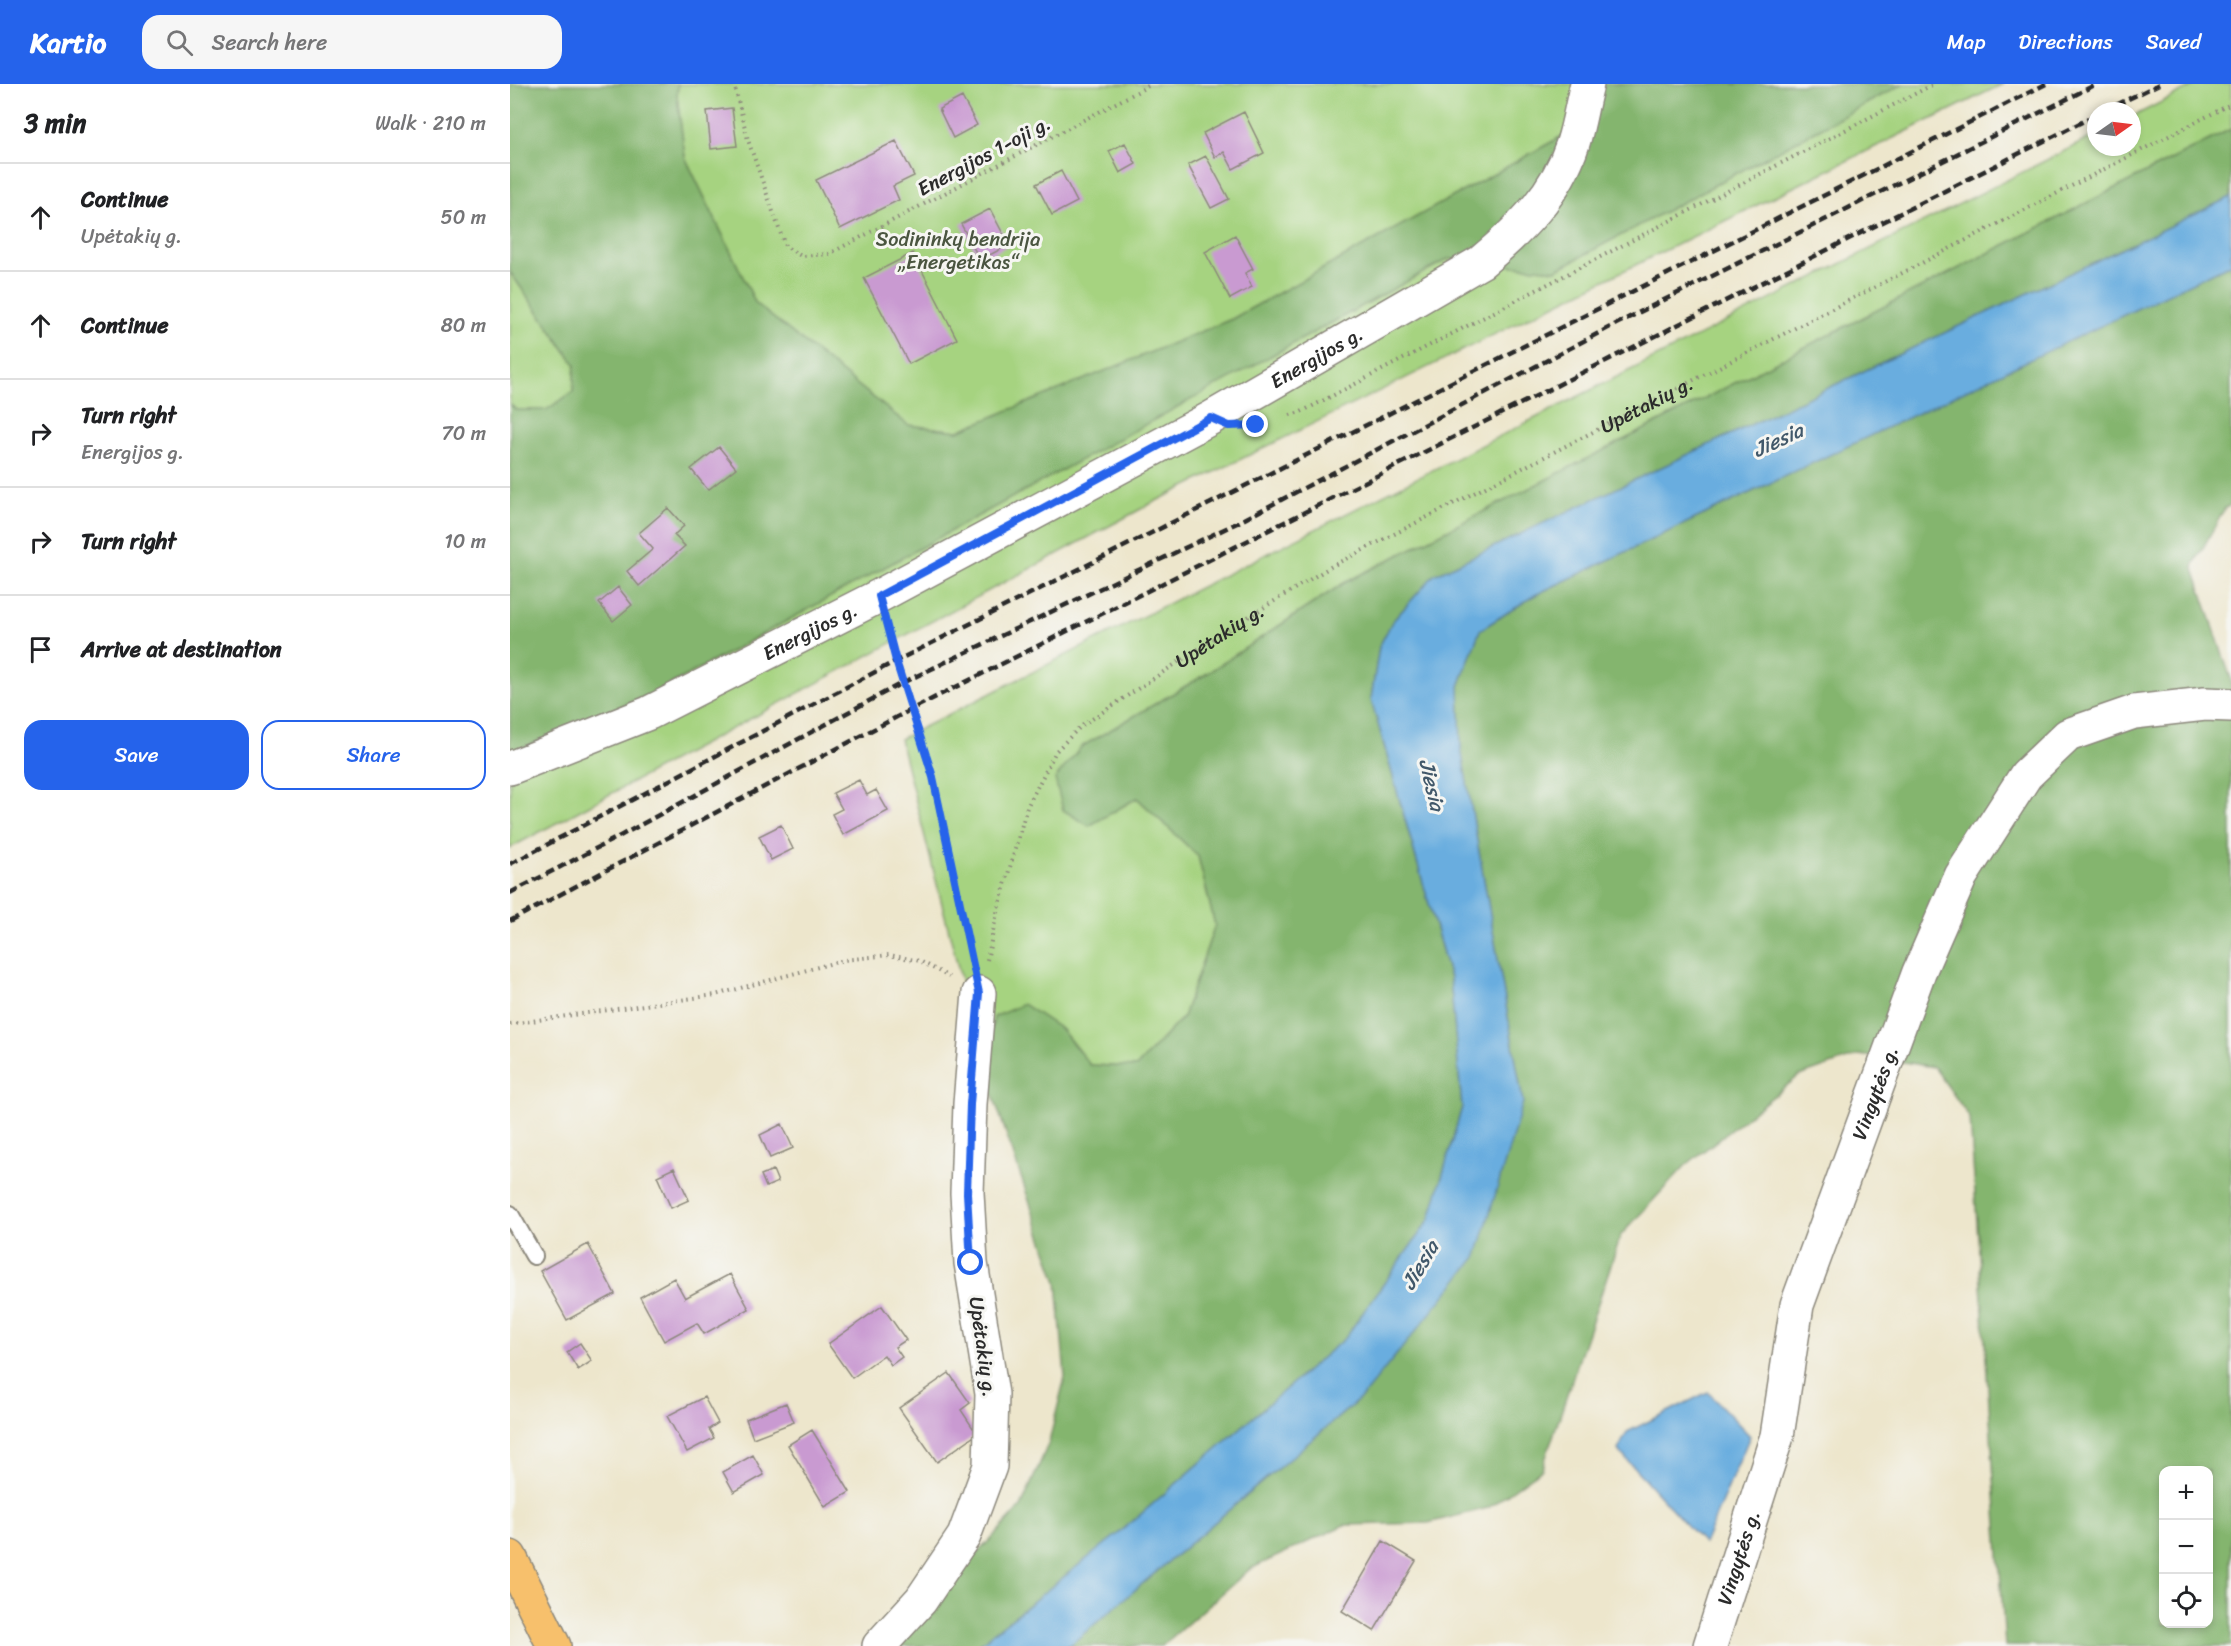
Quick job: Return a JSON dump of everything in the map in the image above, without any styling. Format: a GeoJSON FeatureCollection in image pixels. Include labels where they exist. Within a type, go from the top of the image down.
{"type":"FeatureCollection","features":[{"type":"Feature","properties":{"kind":"main road"},"geometry":{"type":"LineString","coordinates":[[510,1557],[554,1646]]}},
{"type":"Feature","properties":{"kind":"street","name":"Energijos g."},"geometry":{"type":"LineString","coordinates":[[510,768],[649,713],[879,596],[1211,418],[1481,262],[1514,235],[1556,181],[1572,144],[1587,84]]}},
{"type":"Feature","properties":{"kind":"street","name":"Vingytės g."},"geometry":{"type":"LineString","coordinates":[[1710,1646],[1777,1436],[1797,1305],[1919,972],[1961,876],[2026,775],[2068,735],[2134,712],[2205,704],[2231,705]]}},
{"type":"Feature","properties":{"kind":"street","name":"Upėtakių g."},"geometry":{"type":"LineString","coordinates":[[879,1646],[921,1600],[964,1536],[990,1466],[992,1394],[971,1263],[967,1193],[970,1104],[979,993]]}},
{"type":"Feature","properties":{"kind":"lane"},"geometry":{"type":"LineString","coordinates":[[510,1214],[534,1257]]}},
{"type":"Feature","properties":{"kind":"path","name":"Energijos 1-oji g."},"geometry":{"type":"LineString","coordinates":[[734,84],[748,140],[785,246],[801,256],[829,254],[1152,84]]}},
{"type":"Feature","properties":{"kind":"path"},"geometry":{"type":"LineString","coordinates":[[1290,415],[1301,412],[1934,84]]}},
{"type":"Feature","properties":{"kind":"path","name":"Upėtakių g."},"geometry":{"type":"LineString","coordinates":[[979,993],[997,913],[1027,807],[1056,751],[1080,727],[1230,628],[1332,566],[2231,104]]}},
{"type":"Feature","properties":{"kind":"path"},"geometry":{"type":"LineString","coordinates":[[879,596],[896,661],[933,777],[979,993]]}},
{"type":"Feature","properties":{"kind":"path"},"geometry":{"type":"LineString","coordinates":[[510,1024],[715,995],[844,960],[889,955],[920,961],[979,993]]}},
{"type":"Feature","properties":{"kind":"green space"},"geometry":{"type":"Polygon","coordinates":[[[510,84],[678,84],[677,96],[685,157],[756,304],[908,425],[958,431],[1232,319],[1595,118],[1600,84],[1903,84],[1556,270],[1448,259],[662,689],[510,753],[510,404],[516,410],[546,410],[573,392],[575,364],[510,272],[510,84]]]}},
{"type":"Feature","properties":{"kind":"green space","name":"Sodininkų bendrija „Energetikas“"},"geometry":{"type":"Polygon","coordinates":[[[678,84],[1600,84],[1595,118],[1232,319],[958,431],[908,425],[756,304],[685,157],[677,96],[678,84]]]}},
{"type":"Feature","properties":{"kind":"green space"},"geometry":{"type":"Polygon","coordinates":[[[1903,84],[2003,84],[1154,502],[510,848],[510,753],[662,689],[1448,259],[1556,270],[1903,84]]]}},
{"type":"Feature","properties":{"kind":"green space"},"geometry":{"type":"Polygon","coordinates":[[[2197,84],[2231,84],[2231,129],[1344,583],[1203,676],[1081,747],[1089,826],[1137,798],[1198,856],[1215,925],[1183,1017],[1136,1067],[1090,1065],[1061,1029],[984,1069],[900,739],[2087,140],[2087,156],[2141,156],[2141,112],[2197,84]]]}},
{"type":"Feature","properties":{"kind":"green space"},"geometry":{"type":"Polygon","coordinates":[[[2231,129],[2231,197],[1434,575],[1392,622],[1379,647],[1371,699],[1450,978],[1462,1107],[1430,1219],[1345,1338],[1119,1533],[977,1646],[889,1646],[1021,1507],[1049,1442],[1065,1377],[1057,1282],[984,1069],[994,1017],[1023,1004],[1061,1029],[1090,1065],[1136,1067],[1183,1017],[1215,925],[1198,856],[1137,798],[1089,826],[1063,810],[1055,779],[1081,747],[1203,676],[1344,583],[2231,129]]]}},
{"type":"Feature","properties":{"kind":"green space"},"geometry":{"type":"Polygon","coordinates":[[[2231,264],[2231,505],[2225,508],[2193,566],[2231,679],[2231,1646],[2005,1646],[1970,1118],[1934,1067],[1859,1055],[1799,1076],[1686,1165],[1621,1235],[1542,1469],[1488,1508],[1428,1523],[1344,1525],[1250,1569],[1162,1646],[1069,1646],[1362,1397],[1523,1102],[1461,749],[1459,686],[1480,630],[1535,595],[2231,264]]]}},
{"type":"Feature","properties":{"kind":"green space"},"geometry":{"type":"Polygon","coordinates":[[[510,272],[575,364],[573,392],[546,410],[516,410],[510,404],[510,272]]]}},
{"type":"Feature","properties":{"kind":"water","name":"Jiesia"},"geometry":{"type":"Polygon","coordinates":[[[2231,197],[2231,264],[1535,595],[1480,630],[1459,686],[1461,749],[1523,1102],[1477,1256],[1362,1397],[1069,1646],[977,1646],[1119,1533],[1345,1338],[1430,1219],[1462,1107],[1450,978],[1371,699],[1379,647],[1392,622],[1434,575],[2231,197]]]}},
{"type":"Feature","properties":{"kind":"water"},"geometry":{"type":"Polygon","coordinates":[[[1708,1392],[1750,1436],[1704,1544],[1618,1450],[1627,1432],[1708,1392]]]}},
{"type":"Feature","properties":{"kind":"building"},"geometry":{"type":"Polygon","coordinates":[[[962,97],[977,125],[953,138],[939,109],[962,97]]]}},
{"type":"Feature","properties":{"kind":"building"},"geometry":{"type":"Polygon","coordinates":[[[732,108],[737,146],[711,149],[707,111],[732,108]]]}},
{"type":"Feature","properties":{"kind":"building"},"geometry":{"type":"Polygon","coordinates":[[[1244,112],[1264,153],[1233,169],[1224,152],[1215,157],[1203,133],[1244,112]]]}},
{"type":"Feature","properties":{"kind":"building"},"geometry":{"type":"Polygon","coordinates":[[[896,141],[914,176],[893,186],[899,200],[840,229],[816,180],[896,141]]]}},
{"type":"Feature","properties":{"kind":"building"},"geometry":{"type":"Polygon","coordinates":[[[1125,143],[1136,164],[1120,173],[1109,151],[1125,143]]]}},
{"type":"Feature","properties":{"kind":"building"},"geometry":{"type":"Polygon","coordinates":[[[1206,156],[1229,199],[1211,208],[1188,165],[1206,156]]]}},
{"type":"Feature","properties":{"kind":"building"},"geometry":{"type":"Polygon","coordinates":[[[1061,171],[1077,202],[1052,215],[1036,184],[1061,171]]]}},
{"type":"Feature","properties":{"kind":"building"},"geometry":{"type":"Polygon","coordinates":[[[990,209],[1009,245],[980,260],[961,224],[990,209]]]}},
{"type":"Feature","properties":{"kind":"building"},"geometry":{"type":"Polygon","coordinates":[[[1235,235],[1253,269],[1245,273],[1252,287],[1230,299],[1205,252],[1235,235]]]}},
{"type":"Feature","properties":{"kind":"building"},"geometry":{"type":"Polygon","coordinates":[[[913,253],[957,339],[909,364],[864,278],[913,253]]]}},
{"type":"Feature","properties":{"kind":"building"},"geometry":{"type":"Polygon","coordinates":[[[719,447],[736,468],[708,490],[691,469],[719,447]]]}},
{"type":"Feature","properties":{"kind":"building"},"geometry":{"type":"Polygon","coordinates":[[[668,508],[684,526],[674,535],[685,546],[639,586],[627,571],[653,549],[639,533],[668,508]]]}},
{"type":"Feature","properties":{"kind":"building"},"geometry":{"type":"Polygon","coordinates":[[[618,587],[632,605],[613,621],[599,603],[618,587]]]}},
{"type":"Feature","properties":{"kind":"building"},"geometry":{"type":"Polygon","coordinates":[[[859,780],[867,795],[876,790],[888,811],[843,835],[832,814],[842,809],[833,793],[859,780]]]}},
{"type":"Feature","properties":{"kind":"building"},"geometry":{"type":"Polygon","coordinates":[[[781,825],[793,849],[771,860],[759,836],[781,825]]]}},
{"type":"Feature","properties":{"kind":"building"},"geometry":{"type":"Polygon","coordinates":[[[782,1124],[793,1148],[770,1158],[760,1135],[782,1124]]]}},
{"type":"Feature","properties":{"kind":"building"},"geometry":{"type":"Polygon","coordinates":[[[674,1168],[689,1200],[671,1208],[657,1176],[674,1168]]]}},
{"type":"Feature","properties":{"kind":"building"},"geometry":{"type":"Polygon","coordinates":[[[773,1170],[778,1182],[766,1187],[761,1175],[773,1170]]]}},
{"type":"Feature","properties":{"kind":"building"},"geometry":{"type":"Polygon","coordinates":[[[588,1244],[615,1294],[567,1320],[540,1271],[588,1244]]]}},
{"type":"Feature","properties":{"kind":"building"},"geometry":{"type":"Polygon","coordinates":[[[730,1274],[749,1309],[704,1334],[697,1323],[664,1341],[640,1297],[674,1278],[685,1298],[730,1274]]]}},
{"type":"Feature","properties":{"kind":"building"},"geometry":{"type":"Polygon","coordinates":[[[882,1306],[906,1340],[895,1347],[902,1357],[891,1365],[884,1355],[852,1378],[828,1344],[882,1306]]]}},
{"type":"Feature","properties":{"kind":"building"},"geometry":{"type":"Polygon","coordinates":[[[580,1343],[592,1361],[578,1370],[567,1352],[580,1343]]]}},
{"type":"Feature","properties":{"kind":"building"},"geometry":{"type":"Polygon","coordinates":[[[949,1373],[970,1403],[961,1410],[977,1434],[937,1462],[899,1408],[949,1373]]]}},
{"type":"Feature","properties":{"kind":"building"},"geometry":{"type":"Polygon","coordinates":[[[704,1397],[718,1423],[709,1429],[714,1438],[687,1452],[667,1416],[704,1397]]]}},
{"type":"Feature","properties":{"kind":"building"},"geometry":{"type":"Polygon","coordinates":[[[786,1403],[794,1422],[753,1438],[746,1419],[786,1403]]]}},
{"type":"Feature","properties":{"kind":"building"},"geometry":{"type":"Polygon","coordinates":[[[812,1430],[850,1492],[825,1507],[788,1445],[812,1430]]]}},
{"type":"Feature","properties":{"kind":"building"},"geometry":{"type":"Polygon","coordinates":[[[753,1455],[764,1475],[734,1492],[723,1472],[753,1455]]]}},
{"type":"Feature","properties":{"kind":"building"},"geometry":{"type":"Polygon","coordinates":[[[1383,1541],[1416,1561],[1374,1631],[1342,1611],[1383,1541]]]}},
{"type":"Feature","properties":{"kind":"railway"},"geometry":{"type":"LineString","coordinates":[[510,864],[896,661],[2046,84]]}},
{"type":"Feature","properties":{"kind":"railway"},"geometry":{"type":"LineString","coordinates":[[510,893],[902,683],[1237,523],[1618,323],[2097,84]]}},
{"type":"Feature","properties":{"kind":"railway"},"geometry":{"type":"LineString","coordinates":[[2122,102],[2159,84]]}},
{"type":"Feature","properties":{"kind":"railway"},"geometry":{"type":"LineString","coordinates":[[510,921],[912,709],[2087,120]]}},
{"type":"Feature","properties":{"kind":"route"},"geometry":{"type":"LineString","coordinates":[[971,1263],[967,1193],[970,1104],[979,993],[933,777],[902,683],[879,596],[1211,418],[1229,426],[1256,425]]}}]}
